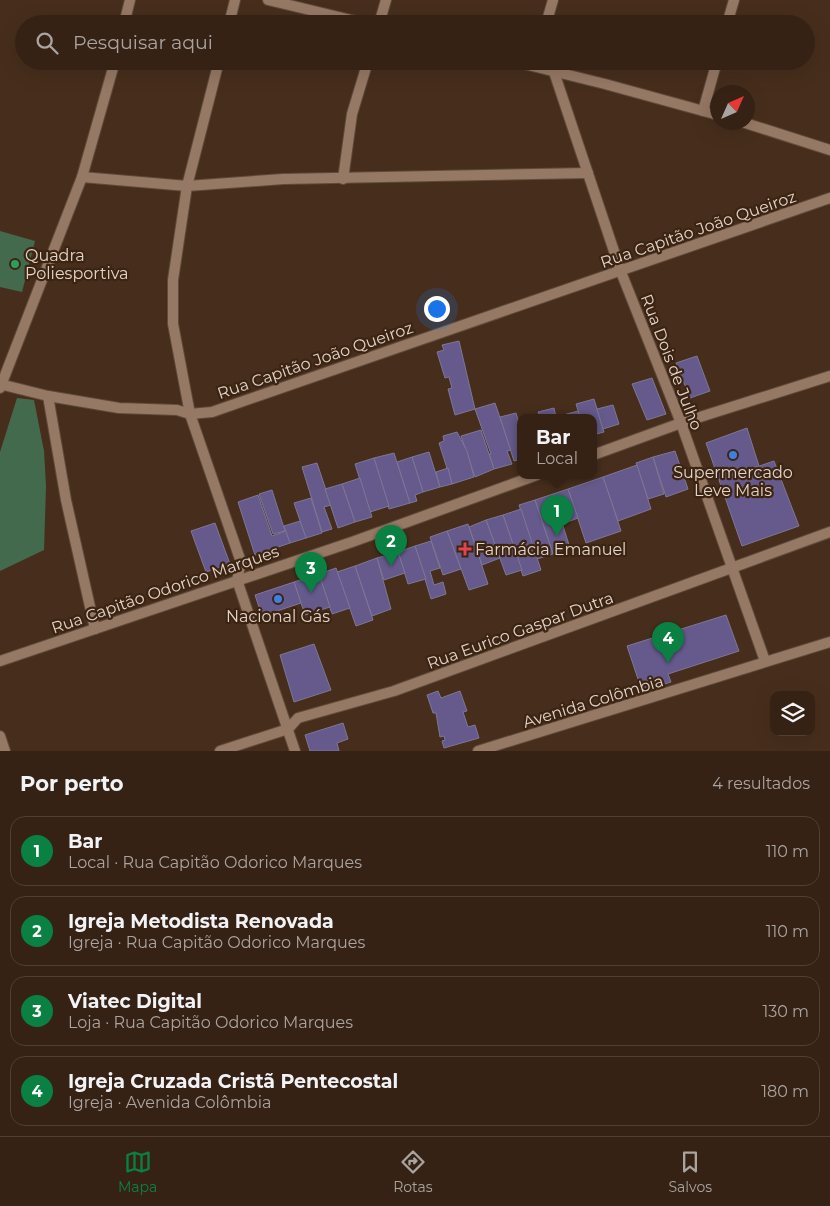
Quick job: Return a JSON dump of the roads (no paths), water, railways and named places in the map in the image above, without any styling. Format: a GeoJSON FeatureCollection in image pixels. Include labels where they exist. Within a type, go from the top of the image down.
{"type":"FeatureCollection","features":[{"type":"Feature","properties":{"kind":"street"},"geometry":{"type":"LineString","coordinates":[[126,15],[130,0]]}},
{"type":"Feature","properties":{"kind":"street"},"geometry":{"type":"LineString","coordinates":[[231,15],[235,0]]}},
{"type":"Feature","properties":{"kind":"street"},"geometry":{"type":"LineString","coordinates":[[268,0],[330,15]]}},
{"type":"Feature","properties":{"kind":"street"},"geometry":{"type":"LineString","coordinates":[[382,15],[386,0]]}},
{"type":"Feature","properties":{"kind":"street"},"geometry":{"type":"LineString","coordinates":[[548,15],[552,0]]}},
{"type":"Feature","properties":{"kind":"street"},"geometry":{"type":"LineString","coordinates":[[730,15],[734,0]]}},
{"type":"Feature","properties":{"kind":"street"},"geometry":{"type":"LineString","coordinates":[[0,385],[82,177],[112,70]]}},
{"type":"Feature","properties":{"kind":"street"},"geometry":{"type":"LineString","coordinates":[[217,70],[187,186],[173,280],[174,324],[190,414],[241,562],[237,580],[295,751]]}},
{"type":"Feature","properties":{"kind":"street"},"geometry":{"type":"LineString","coordinates":[[343,179],[352,114],[365,70]]}},
{"type":"Feature","properties":{"kind":"street"},"geometry":{"type":"LineString","coordinates":[[549,70],[710,113]]}},
{"type":"Feature","properties":{"kind":"street"},"geometry":{"type":"LineString","coordinates":[[703,111],[714,70]]}},
{"type":"Feature","properties":{"kind":"street","name":"Rua Dois de Julho"},"geometry":{"type":"LineString","coordinates":[[554,72],[621,272],[681,423],[765,661]]}},
{"type":"Feature","properties":{"kind":"street"},"geometry":{"type":"LineString","coordinates":[[755,126],[830,150]]}},
{"type":"Feature","properties":{"kind":"street"},"geometry":{"type":"LineString","coordinates":[[82,177],[187,186],[283,180],[588,173]]}},
{"type":"Feature","properties":{"kind":"street","name":"Rua Capitão João Queiroz"},"geometry":{"type":"LineString","coordinates":[[0,385],[48,396],[119,408],[177,410],[190,414],[212,412],[388,349],[621,272],[706,239],[830,198]]}},
{"type":"Feature","properties":{"kind":"street"},"geometry":{"type":"LineString","coordinates":[[597,453],[681,423],[830,376]]}},
{"type":"Feature","properties":{"kind":"street"},"geometry":{"type":"LineString","coordinates":[[48,396],[66,500],[95,629]]}},
{"type":"Feature","properties":{"kind":"street","name":"Rua Capitão Odorico Marques"},"geometry":{"type":"LineString","coordinates":[[0,661],[526,479]]}},
{"type":"Feature","properties":{"kind":"street","name":"Rua Eurico Gaspar Dutra"},"geometry":{"type":"LineString","coordinates":[[220,751],[288,729],[298,718],[394,691],[830,532]]}},
{"type":"Feature","properties":{"kind":"street","name":"Avenida Colômbia"},"geometry":{"type":"LineString","coordinates":[[478,751],[633,705],[765,661],[830,642]]}},
{"type":"Feature","properties":{"kind":"street"},"geometry":{"type":"LineString","coordinates":[[0,736],[5,751]]}},
{"type":"Feature","properties":{"kind":"place","name":"Quadra Poliesportiva"},"geometry":{"type":"Point","coordinates":[15,264]}},
{"type":"Feature","properties":{"kind":"place","name":"Supermercado Leve Mais"},"geometry":{"type":"Point","coordinates":[733,455]}},
{"type":"Feature","properties":{"kind":"place","name":"Bar"},"geometry":{"type":"Point","coordinates":[557,536]}},
{"type":"Feature","properties":{"kind":"place","name":"Farmácia Emanuel"},"geometry":{"type":"Point","coordinates":[465,549]}},
{"type":"Feature","properties":{"kind":"place","name":"Igreja Metodista Renovada"},"geometry":{"type":"Point","coordinates":[391,566]}},
{"type":"Feature","properties":{"kind":"place","name":"Viatec Digital"},"geometry":{"type":"Point","coordinates":[311,593]}},
{"type":"Feature","properties":{"kind":"place","name":"Nacional Gás"},"geometry":{"type":"Point","coordinates":[278,599]}},
{"type":"Feature","properties":{"kind":"place","name":"Igreja Cruzada Cristã Pentecostal"},"geometry":{"type":"Point","coordinates":[668,663]}}]}
